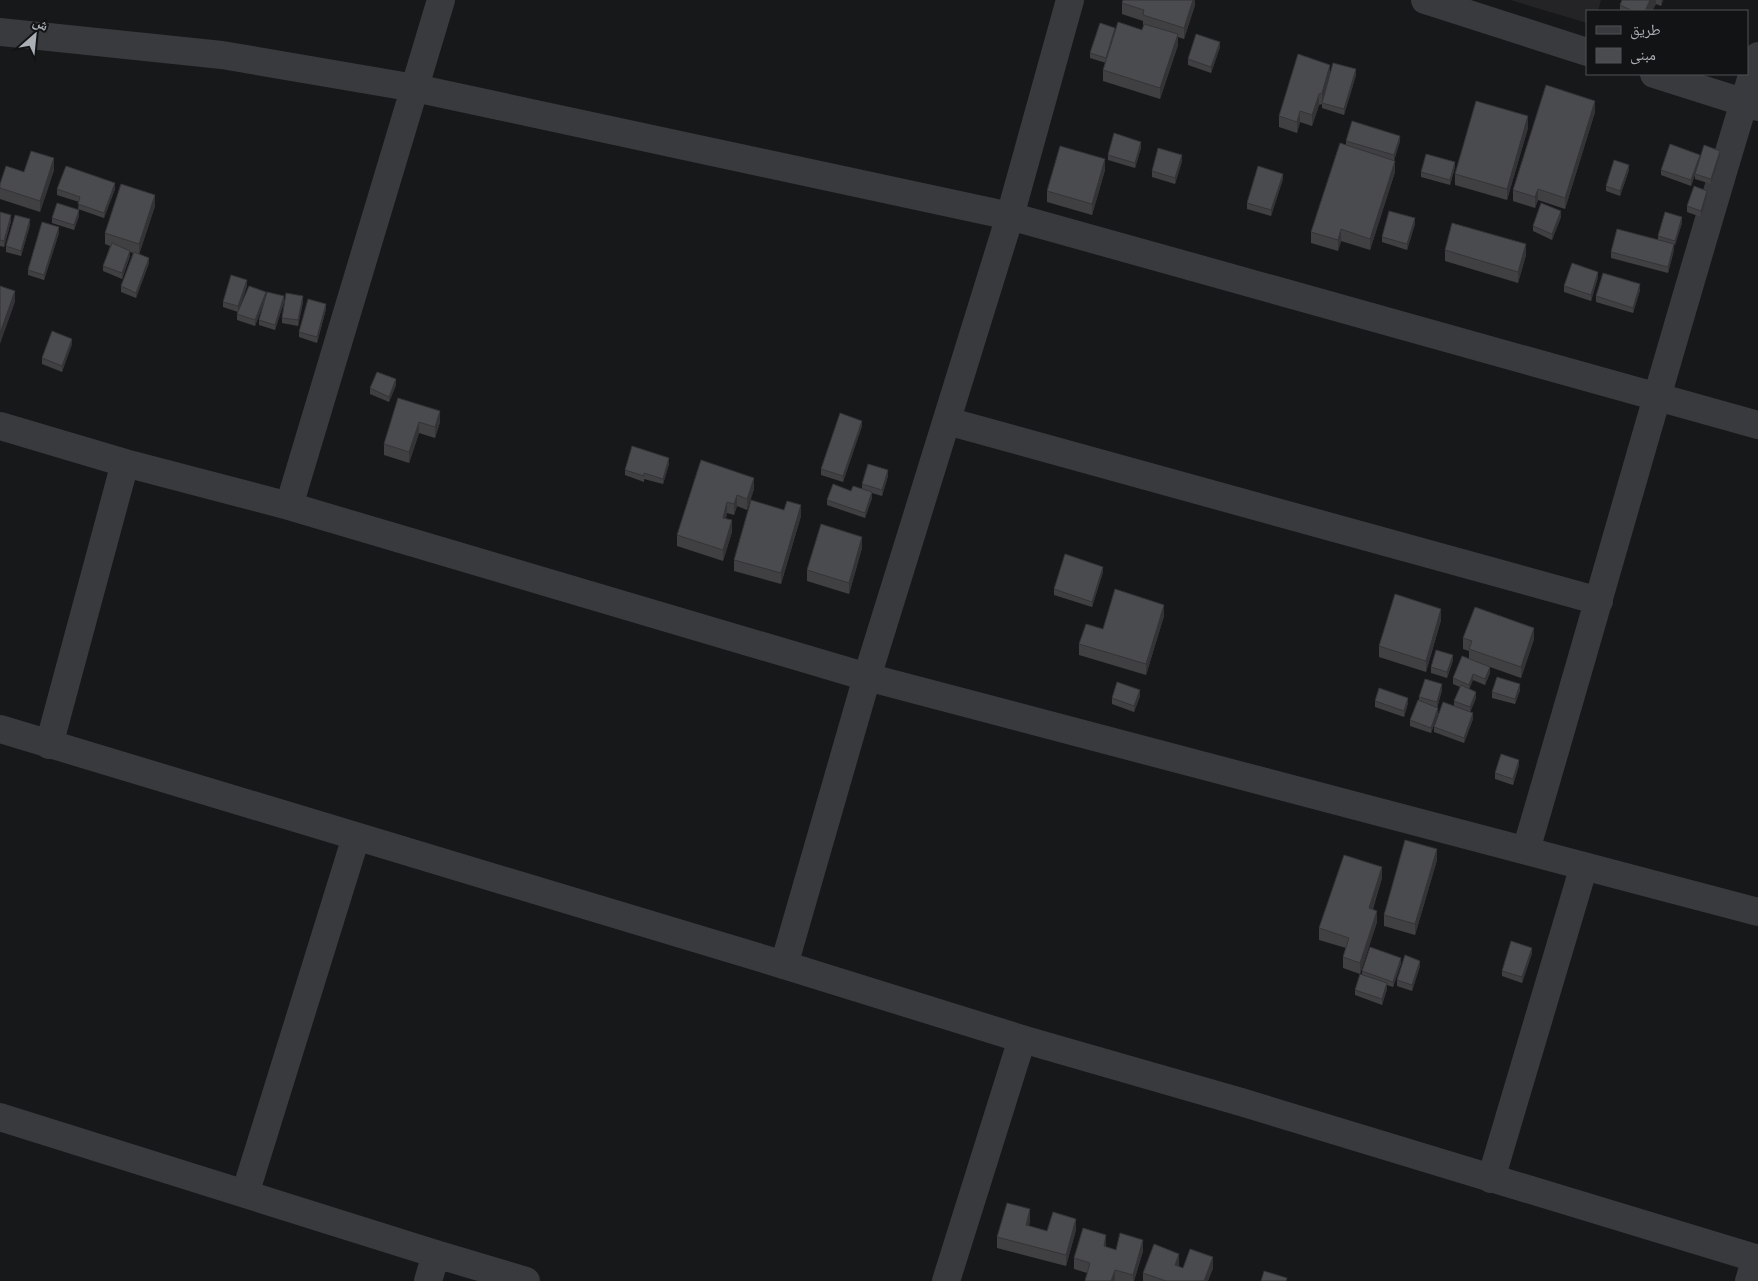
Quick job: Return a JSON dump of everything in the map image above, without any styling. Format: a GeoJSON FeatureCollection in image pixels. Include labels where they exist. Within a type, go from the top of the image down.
{"type":"FeatureCollection","features":[{"type":"Feature","properties":{"kind":"street"},"geometry":{"type":"LineString","coordinates":[[289,506],[441,0]]}},
{"type":"Feature","properties":{"kind":"street"},"geometry":{"type":"LineString","coordinates":[[784,965],[867,677],[1010,216],[1070,0]]}},
{"type":"Feature","properties":{"kind":"street"},"geometry":{"type":"LineString","coordinates":[[1425,0],[1586,52]]}},
{"type":"Feature","properties":{"kind":"street"},"geometry":{"type":"LineString","coordinates":[[0,32],[222,55],[416,88],[1010,216],[1758,425]]}},
{"type":"Feature","properties":{"kind":"street"},"geometry":{"type":"LineString","coordinates":[[1526,850],[1657,396],[1751,105],[1758,56]]}},
{"type":"Feature","properties":{"kind":"street"},"geometry":{"type":"LineString","coordinates":[[1657,75],[1751,105]]}},
{"type":"Feature","properties":{"kind":"street"},"geometry":{"type":"LineString","coordinates":[[947,422],[1599,601]]}},
{"type":"Feature","properties":{"kind":"street"},"geometry":{"type":"LineString","coordinates":[[0,426],[125,463],[289,506],[867,677],[1758,912]]}},
{"type":"Feature","properties":{"kind":"street"},"geometry":{"type":"LineString","coordinates":[[50,745],[125,463]]}},
{"type":"Feature","properties":{"kind":"street"},"geometry":{"type":"LineString","coordinates":[[0,729],[784,965],[1022,1039],[1250,1105],[1491,1179],[1755,1266]]}},
{"type":"Feature","properties":{"kind":"street"},"geometry":{"type":"LineString","coordinates":[[245,1194],[356,837]]}},
{"type":"Feature","properties":{"kind":"street"},"geometry":{"type":"LineString","coordinates":[[1491,1179],[1584,866]]}},
{"type":"Feature","properties":{"kind":"street"},"geometry":{"type":"LineString","coordinates":[[946,1281],[1022,1039]]}},
{"type":"Feature","properties":{"kind":"street"},"geometry":{"type":"LineString","coordinates":[[0,1117],[526,1281]]}},
{"type":"Feature","properties":{"kind":"street"},"geometry":{"type":"LineString","coordinates":[[428,1281],[436,1254]]}},
{"type":"Feature","properties":{"kind":"shaded area"},"geometry":{"type":"Polygon","coordinates":[[[1510,0],[1601,0],[1598,10],[1586,10],[1586,23],[1510,0]]]}},
{"type":"Feature","properties":{"kind":"building"},"geometry":{"type":"Polygon","coordinates":[[[1123,0],[1193,0],[1184,28],[1143,15],[1144,10],[1122,3],[1123,0]]]}},
{"type":"Feature","properties":{"kind":"building"},"geometry":{"type":"Polygon","coordinates":[[[1622,0],[1650,0],[1645,10],[1631,10],[1620,5],[1622,0]]]}},
{"type":"Feature","properties":{"kind":"building"},"geometry":{"type":"Polygon","coordinates":[[[1118,22],[1142,30],[1144,24],[1178,34],[1160,88],[1103,70],[1118,22]]]}},
{"type":"Feature","properties":{"kind":"building"},"geometry":{"type":"Polygon","coordinates":[[[1100,23],[1115,28],[1106,58],[1090,53],[1100,23]]]}},
{"type":"Feature","properties":{"kind":"building"},"geometry":{"type":"Polygon","coordinates":[[[1196,34],[1220,42],[1211,67],[1188,59],[1196,34]]]}},
{"type":"Feature","properties":{"kind":"building"},"geometry":{"type":"Polygon","coordinates":[[[1298,54],[1330,65],[1322,93],[1319,94],[1312,115],[1300,111],[1297,122],[1279,116],[1298,54]]]}},
{"type":"Feature","properties":{"kind":"building"},"geometry":{"type":"Polygon","coordinates":[[[1333,63],[1356,69],[1344,109],[1322,103],[1333,63]]]}},
{"type":"Feature","properties":{"kind":"building"},"geometry":{"type":"Polygon","coordinates":[[[1546,85],[1595,101],[1565,198],[1538,189],[1535,197],[1513,190],[1546,85]]]}},
{"type":"Feature","properties":{"kind":"building"},"geometry":{"type":"Polygon","coordinates":[[[1476,101],[1528,116],[1507,189],[1455,174],[1476,101]]]}},
{"type":"Feature","properties":{"kind":"building"},"geometry":{"type":"Polygon","coordinates":[[[1352,121],[1400,136],[1394,155],[1346,141],[1352,121]]]}},
{"type":"Feature","properties":{"kind":"building"},"geometry":{"type":"Polygon","coordinates":[[[1114,133],[1141,142],[1135,163],[1108,155],[1114,133]]]}},
{"type":"Feature","properties":{"kind":"building"},"geometry":{"type":"Polygon","coordinates":[[[1340,143],[1395,161],[1370,239],[1341,229],[1338,240],[1311,232],[1340,143]]]}},
{"type":"Feature","properties":{"kind":"building"},"geometry":{"type":"Polygon","coordinates":[[[1670,144],[1700,155],[1691,180],[1661,170],[1670,144]]]}},
{"type":"Feature","properties":{"kind":"building"},"geometry":{"type":"Polygon","coordinates":[[[1704,145],[1720,151],[1711,179],[1695,174],[1704,145]]]}},
{"type":"Feature","properties":{"kind":"building"},"geometry":{"type":"Polygon","coordinates":[[[1060,146],[1105,159],[1092,204],[1047,191],[1060,146]]]}},
{"type":"Feature","properties":{"kind":"building"},"geometry":{"type":"Polygon","coordinates":[[[1158,148],[1182,155],[1175,178],[1152,171],[1158,148]]]}},
{"type":"Feature","properties":{"kind":"building"},"geometry":{"type":"Polygon","coordinates":[[[31,151],[54,158],[40,201],[0,188],[6,166],[24,172],[31,151]]]}},
{"type":"Feature","properties":{"kind":"building"},"geometry":{"type":"Polygon","coordinates":[[[1426,154],[1455,162],[1450,180],[1421,172],[1426,154]]]}},
{"type":"Feature","properties":{"kind":"building"},"geometry":{"type":"Polygon","coordinates":[[[1614,160],[1629,165],[1620,191],[1606,186],[1614,160]]]}},
{"type":"Feature","properties":{"kind":"building"},"geometry":{"type":"Polygon","coordinates":[[[66,166],[115,183],[104,213],[78,204],[80,197],[57,189],[66,166]]]}},
{"type":"Feature","properties":{"kind":"building"},"geometry":{"type":"Polygon","coordinates":[[[1258,166],[1283,174],[1271,210],[1247,203],[1258,166]]]}},
{"type":"Feature","properties":{"kind":"building"},"geometry":{"type":"Polygon","coordinates":[[[121,184],[155,195],[139,244],[105,233],[121,184]]]}},
{"type":"Feature","properties":{"kind":"building"},"geometry":{"type":"Polygon","coordinates":[[[1694,186],[1707,191],[1701,211],[1687,206],[1694,186]]]}},
{"type":"Feature","properties":{"kind":"building"},"geometry":{"type":"Polygon","coordinates":[[[57,203],[79,210],[74,225],[52,218],[57,203]]]}},
{"type":"Feature","properties":{"kind":"building"},"geometry":{"type":"Polygon","coordinates":[[[1541,203],[1561,211],[1552,234],[1533,226],[1541,203]]]}},
{"type":"Feature","properties":{"kind":"building"},"geometry":{"type":"Polygon","coordinates":[[[1389,211],[1415,218],[1407,244],[1382,237],[1389,211]]]}},
{"type":"Feature","properties":{"kind":"building"},"geometry":{"type":"Polygon","coordinates":[[[0,212],[11,215],[4,241],[0,240],[0,212]]]}},
{"type":"Feature","properties":{"kind":"building"},"geometry":{"type":"Polygon","coordinates":[[[1665,212],[1682,217],[1675,241],[1658,236],[1665,212]]]}},
{"type":"Feature","properties":{"kind":"building"},"geometry":{"type":"Polygon","coordinates":[[[15,215],[30,219],[21,251],[6,246],[15,215]]]}},
{"type":"Feature","properties":{"kind":"building"},"geometry":{"type":"Polygon","coordinates":[[[42,222],[59,227],[44,275],[28,270],[42,222]]]}},
{"type":"Feature","properties":{"kind":"building"},"geometry":{"type":"Polygon","coordinates":[[[1452,223],[1526,244],[1518,272],[1445,250],[1452,223]]]}},
{"type":"Feature","properties":{"kind":"building"},"geometry":{"type":"Polygon","coordinates":[[[1617,229],[1674,244],[1668,267],[1611,252],[1617,229]]]}},
{"type":"Feature","properties":{"kind":"building"},"geometry":{"type":"Polygon","coordinates":[[[112,243],[130,251],[122,273],[103,266],[112,243]]]}},
{"type":"Feature","properties":{"kind":"building"},"geometry":{"type":"Polygon","coordinates":[[[134,252],[149,258],[136,293],[121,286],[134,252]]]}},
{"type":"Feature","properties":{"kind":"building"},"geometry":{"type":"Polygon","coordinates":[[[1572,263],[1598,272],[1591,295],[1564,286],[1572,263]]]}},
{"type":"Feature","properties":{"kind":"building"},"geometry":{"type":"Polygon","coordinates":[[[1603,273],[1640,284],[1633,308],[1596,296],[1603,273]]]}},
{"type":"Feature","properties":{"kind":"building"},"geometry":{"type":"Polygon","coordinates":[[[231,275],[247,280],[238,306],[223,302],[231,275]]]}},
{"type":"Feature","properties":{"kind":"building"},"geometry":{"type":"Polygon","coordinates":[[[0,286],[15,291],[0,333],[0,286]]]}},
{"type":"Feature","properties":{"kind":"building"},"geometry":{"type":"Polygon","coordinates":[[[249,286],[266,292],[255,320],[237,314],[249,286]]]}},
{"type":"Feature","properties":{"kind":"building"},"geometry":{"type":"Polygon","coordinates":[[[267,292],[284,296],[275,325],[259,320],[267,292]]]}},
{"type":"Feature","properties":{"kind":"building"},"geometry":{"type":"Polygon","coordinates":[[[286,293],[303,296],[298,320],[282,318],[286,293]]]}},
{"type":"Feature","properties":{"kind":"building"},"geometry":{"type":"Polygon","coordinates":[[[308,299],[326,304],[317,337],[299,332],[308,299]]]}},
{"type":"Feature","properties":{"kind":"building"},"geometry":{"type":"Polygon","coordinates":[[[52,331],[72,339],[62,366],[42,358],[52,331]]]}},
{"type":"Feature","properties":{"kind":"building"},"geometry":{"type":"Polygon","coordinates":[[[377,372],[396,379],[389,397],[370,388],[377,372]]]}},
{"type":"Feature","properties":{"kind":"building"},"geometry":{"type":"Polygon","coordinates":[[[398,398],[440,411],[435,427],[419,422],[409,452],[384,444],[398,398]]]}},
{"type":"Feature","properties":{"kind":"building"},"geometry":{"type":"Polygon","coordinates":[[[840,413],[862,421],[843,476],[821,469],[840,413]]]}},
{"type":"Feature","properties":{"kind":"building"},"geometry":{"type":"Polygon","coordinates":[[[632,446],[669,458],[663,479],[625,470],[632,446]]]}},
{"type":"Feature","properties":{"kind":"building"},"geometry":{"type":"Polygon","coordinates":[[[701,460],[754,478],[747,499],[737,495],[734,504],[727,502],[723,518],[732,520],[723,550],[677,535],[701,460]]]}},
{"type":"Feature","properties":{"kind":"building"},"geometry":{"type":"Polygon","coordinates":[[[868,464],[888,470],[882,490],[862,484],[868,464]]]}},
{"type":"Feature","properties":{"kind":"building"},"geometry":{"type":"Polygon","coordinates":[[[833,484],[851,491],[853,486],[872,492],[865,513],[827,500],[833,484]]]}},
{"type":"Feature","properties":{"kind":"building"},"geometry":{"type":"Polygon","coordinates":[[[751,500],[784,510],[787,501],[801,505],[781,573],[734,560],[751,500]]]}},
{"type":"Feature","properties":{"kind":"building"},"geometry":{"type":"Polygon","coordinates":[[[821,524],[862,537],[849,583],[807,570],[821,524]]]}},
{"type":"Feature","properties":{"kind":"building"},"geometry":{"type":"Polygon","coordinates":[[[1065,554],[1103,567],[1092,602],[1054,589],[1065,554]]]}},
{"type":"Feature","properties":{"kind":"building"},"geometry":{"type":"Polygon","coordinates":[[[1115,589],[1164,605],[1146,664],[1079,644],[1086,624],[1103,629],[1115,589]]]}},
{"type":"Feature","properties":{"kind":"building"},"geometry":{"type":"Polygon","coordinates":[[[1395,594],[1441,609],[1426,661],[1379,646],[1395,594]]]}},
{"type":"Feature","properties":{"kind":"building"},"geometry":{"type":"Polygon","coordinates":[[[1475,607],[1534,628],[1521,667],[1469,649],[1472,641],[1463,638],[1475,607]]]}},
{"type":"Feature","properties":{"kind":"building"},"geometry":{"type":"Polygon","coordinates":[[[1436,650],[1453,655],[1447,672],[1431,667],[1436,650]]]}},
{"type":"Feature","properties":{"kind":"building"},"geometry":{"type":"Polygon","coordinates":[[[1462,656],[1490,667],[1485,679],[1473,674],[1469,685],[1453,678],[1462,656]]]}},
{"type":"Feature","properties":{"kind":"building"},"geometry":{"type":"Polygon","coordinates":[[[1497,677],[1520,684],[1515,699],[1492,692],[1497,677]]]}},
{"type":"Feature","properties":{"kind":"building"},"geometry":{"type":"Polygon","coordinates":[[[1425,679],[1442,684],[1437,702],[1419,697],[1425,679]]]}},
{"type":"Feature","properties":{"kind":"building"},"geometry":{"type":"Polygon","coordinates":[[[1117,682],[1140,690],[1134,706],[1112,698],[1117,682]]]}},
{"type":"Feature","properties":{"kind":"building"},"geometry":{"type":"Polygon","coordinates":[[[1461,685],[1476,692],[1470,707],[1454,701],[1461,685]]]}},
{"type":"Feature","properties":{"kind":"building"},"geometry":{"type":"Polygon","coordinates":[[[1379,688],[1408,698],[1404,711],[1375,701],[1379,688]]]}},
{"type":"Feature","properties":{"kind":"building"},"geometry":{"type":"Polygon","coordinates":[[[1418,700],[1438,708],[1431,728],[1410,720],[1418,700]]]}},
{"type":"Feature","properties":{"kind":"building"},"geometry":{"type":"Polygon","coordinates":[[[1443,702],[1473,713],[1464,738],[1434,727],[1443,702]]]}},
{"type":"Feature","properties":{"kind":"building"},"geometry":{"type":"Polygon","coordinates":[[[1501,754],[1519,760],[1513,779],[1495,773],[1501,754]]]}},
{"type":"Feature","properties":{"kind":"building"},"geometry":{"type":"Polygon","coordinates":[[[1405,840],[1437,849],[1415,924],[1384,915],[1405,840]]]}},
{"type":"Feature","properties":{"kind":"building"},"geometry":{"type":"Polygon","coordinates":[[[1344,855],[1382,867],[1369,908],[1377,911],[1360,963],[1343,957],[1349,938],[1319,928],[1344,855]]]}},
{"type":"Feature","properties":{"kind":"building"},"geometry":{"type":"Polygon","coordinates":[[[1511,941],[1532,948],[1522,977],[1502,971],[1511,941]]]}},
{"type":"Feature","properties":{"kind":"building"},"geometry":{"type":"Polygon","coordinates":[[[1370,947],[1401,958],[1393,982],[1362,971],[1370,947]]]}},
{"type":"Feature","properties":{"kind":"building"},"geometry":{"type":"Polygon","coordinates":[[[1405,955],[1420,961],[1412,985],[1397,980],[1405,955]]]}},
{"type":"Feature","properties":{"kind":"building"},"geometry":{"type":"Polygon","coordinates":[[[1360,974],[1387,983],[1382,999],[1355,990],[1360,974]]]}},
{"type":"Feature","properties":{"kind":"building"},"geometry":{"type":"Polygon","coordinates":[[[1007,1203],[1030,1209],[1026,1225],[1047,1231],[1053,1212],[1076,1219],[1066,1255],[997,1237],[1007,1203]]]}},
{"type":"Feature","properties":{"kind":"building"},"geometry":{"type":"Polygon","coordinates":[[[1083,1228],[1106,1235],[1104,1246],[1116,1250],[1120,1233],[1143,1240],[1133,1275],[1115,1270],[1111,1281],[1085,1281],[1090,1263],[1074,1258],[1083,1228]]]}},
{"type":"Feature","properties":{"kind":"building"},"geometry":{"type":"Polygon","coordinates":[[[1154,1244],[1179,1254],[1175,1265],[1183,1268],[1190,1249],[1213,1257],[1204,1281],[1166,1281],[1143,1273],[1154,1244]]]}},
{"type":"Feature","properties":{"kind":"building"},"geometry":{"type":"Polygon","coordinates":[[[1264,1271],[1287,1278],[1286,1281],[1261,1281],[1264,1271]]]}}]}
